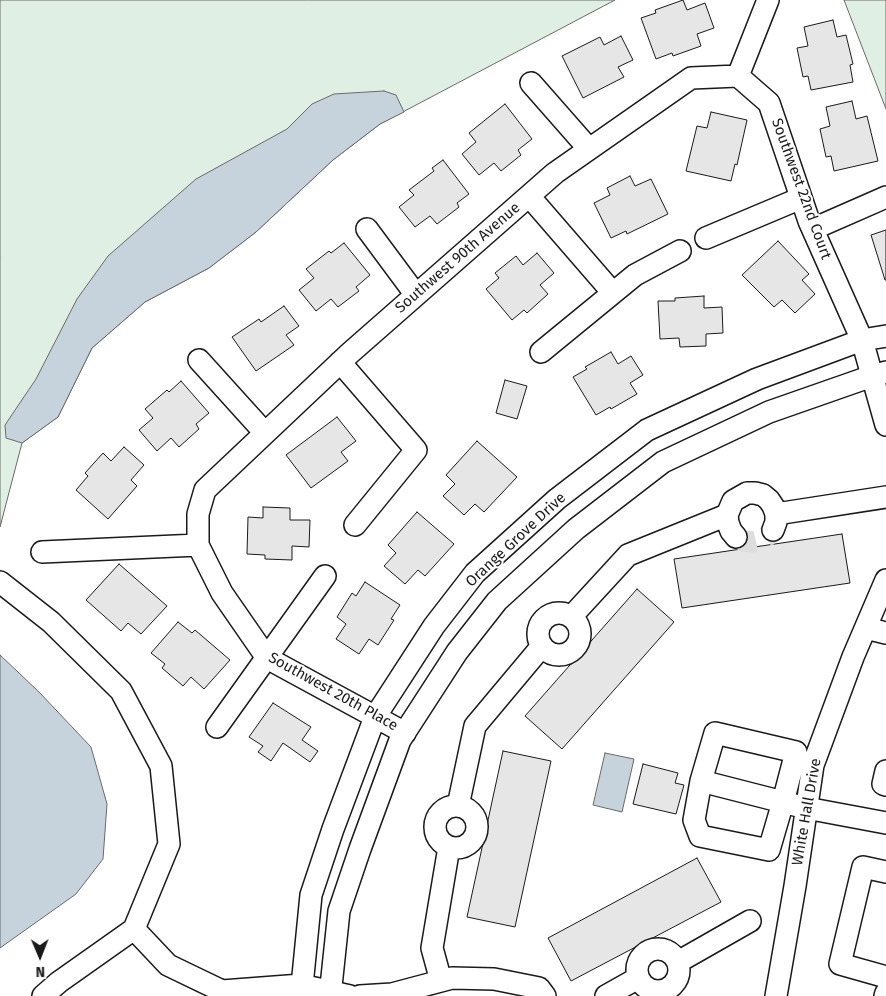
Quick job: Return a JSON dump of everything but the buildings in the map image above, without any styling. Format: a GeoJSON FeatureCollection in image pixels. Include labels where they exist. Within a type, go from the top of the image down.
{"type":"FeatureCollection","features":[{"type":"Feature","properties":{"kind":"street"},"geometry":{"type":"LineString","coordinates":[[738,76],[768,0]]}},
{"type":"Feature","properties":{"kind":"street","name":"Southwest 90th Avenue"},"geometry":{"type":"LineString","coordinates":[[205,490],[340,362],[555,173],[691,78],[738,76]]}},
{"type":"Feature","properties":{"kind":"street","name":"Southwest 22nd Court"},"geometry":{"type":"LineString","coordinates":[[738,76],[769,103],[813,229],[862,340]]}},
{"type":"Feature","properties":{"kind":"street"},"geometry":{"type":"LineString","coordinates":[[531,84],[589,149]]}},
{"type":"Feature","properties":{"kind":"street"},"geometry":{"type":"LineString","coordinates":[[529,196],[613,293]]}},
{"type":"Feature","properties":{"kind":"street"},"geometry":{"type":"LineString","coordinates":[[813,229],[886,197]]}},
{"type":"Feature","properties":{"kind":"street"},"geometry":{"type":"LineString","coordinates":[[706,238],[801,198]]}},
{"type":"Feature","properties":{"kind":"street"},"geometry":{"type":"LineString","coordinates":[[367,229],[416,295]]}},
{"type":"Feature","properties":{"kind":"street"},"geometry":{"type":"LineString","coordinates":[[541,352],[635,275],[680,251]]}},
{"type":"Feature","properties":{"kind":"street","name":"Orange Grove Drive"},"geometry":{"type":"LineString","coordinates":[[301,990],[311,895],[333,829],[375,717],[434,626],[476,573],[557,499],[647,430],[756,378],[862,340],[886,336]]}},
{"type":"Feature","properties":{"kind":"street"},"geometry":{"type":"LineString","coordinates":[[862,340],[879,374],[886,425]]}},
{"type":"Feature","properties":{"kind":"street"},"geometry":{"type":"LineString","coordinates":[[199,360],[265,434]]}},
{"type":"Feature","properties":{"kind":"street"},"geometry":{"type":"LineString","coordinates":[[340,362],[416,450],[355,525]]}},
{"type":"Feature","properties":{"kind":"street"},"geometry":{"type":"LineString","coordinates":[[134,929],[168,965],[222,991],[301,990],[337,994],[339,911],[366,830],[400,740],[457,652],[497,601],[576,529],[663,462],[769,412],[879,374]]}},
{"type":"Feature","properties":{"kind":"street","name":"Southwest 20th Place"},"geometry":{"type":"LineString","coordinates":[[205,490],[198,514],[198,545],[222,592],[267,658],[405,732]]}},
{"type":"Feature","properties":{"kind":"street"},"geometry":{"type":"LineString","coordinates":[[736,537],[728,523],[729,507],[734,500],[747,493],[755,493],[769,500],[774,522],[886,498]]}},
{"type":"Feature","properties":{"kind":"street"},"geometry":{"type":"LineString","coordinates":[[571,618],[628,555],[727,515]]}},
{"type":"Feature","properties":{"kind":"street"},"geometry":{"type":"LineString","coordinates":[[42,552],[198,545]]}},
{"type":"Feature","properties":{"kind":"street"},"geometry":{"type":"LineString","coordinates":[[217,727],[325,576]]}},
{"type":"Feature","properties":{"kind":"street","name":"White Hall Drive"},"geometry":{"type":"LineString","coordinates":[[776,996],[813,765],[876,630],[886,580]]}},
{"type":"Feature","properties":{"kind":"street"},"geometry":{"type":"LineString","coordinates":[[0,582],[51,622],[121,691],[161,766],[169,844],[134,929],[59,982],[43,996]]}},
{"type":"Feature","properties":{"kind":"street"},"geometry":{"type":"LineString","coordinates":[[557,614],[571,618],[579,628],[579,641],[576,647],[565,654],[552,654],[542,646],[538,632],[544,620],[557,614]]}},
{"type":"Feature","properties":{"kind":"street"},"geometry":{"type":"LineString","coordinates":[[458,806],[475,726],[542,646]]}},
{"type":"Feature","properties":{"kind":"street"},"geometry":{"type":"LineString","coordinates":[[715,733],[796,752],[783,802],[769,850],[700,836],[694,820],[701,781],[715,733]]}},
{"type":"Feature","properties":{"kind":"street"},"geometry":{"type":"LineString","coordinates":[[886,771],[883,784],[886,785]]}},
{"type":"Feature","properties":{"kind":"street"},"geometry":{"type":"LineString","coordinates":[[701,781],[806,808],[886,823]]}},
{"type":"Feature","properties":{"kind":"street"},"geometry":{"type":"LineString","coordinates":[[458,806],[465,808],[475,818],[476,832],[469,844],[456,848],[448,847],[442,844],[435,833],[436,819],[445,809],[458,806]]}},
{"type":"Feature","properties":{"kind":"street"},"geometry":{"type":"LineString","coordinates":[[441,981],[432,948],[448,847]]}},
{"type":"Feature","properties":{"kind":"street"},"geometry":{"type":"LineString","coordinates":[[886,872],[863,867],[840,964],[886,977]]}},
{"type":"Feature","properties":{"kind":"street"},"geometry":{"type":"LineString","coordinates":[[678,962],[750,921]]}},
{"type":"Feature","properties":{"kind":"street"},"geometry":{"type":"LineString","coordinates":[[661,949],[674,955],[678,962],[680,974],[669,993],[647,988],[638,978],[638,963],[647,952],[661,949]]}},
{"type":"Feature","properties":{"kind":"street"},"geometry":{"type":"LineString","coordinates":[[360,996],[419,991],[452,978],[494,979],[539,988],[545,996]]}},
{"type":"Feature","properties":{"kind":"street"},"geometry":{"type":"LineString","coordinates":[[606,996],[638,978]]}},
{"type":"Feature","properties":{"kind":"green space"},"geometry":{"type":"Polygon","coordinates":[[[0,0],[615,0],[380,124],[333,160],[256,232],[209,268],[145,302],[92,348],[58,417],[22,443],[0,527],[0,0]]]}},
{"type":"Feature","properties":{"kind":"green space"},"geometry":{"type":"Polygon","coordinates":[[[844,0],[886,0],[886,109],[844,0]]]}},
{"type":"Feature","properties":{"kind":"shaded area"},"geometry":{"type":"Polygon","coordinates":[[[384,91],[396,95],[404,112],[380,124],[333,160],[256,232],[209,268],[145,302],[92,348],[58,417],[22,443],[6,438],[5,425],[36,379],[77,299],[108,256],[196,179],[287,129],[312,104],[334,94],[384,91]]]}},
{"type":"Feature","properties":{"kind":"shaded area"},"geometry":{"type":"Polygon","coordinates":[[[0,655],[39,692],[91,747],[107,804],[103,859],[76,894],[0,948],[0,655]]]}},
{"type":"Feature","properties":{"kind":"shaded area"},"geometry":{"type":"Polygon","coordinates":[[[605,753],[634,759],[622,812],[593,805],[605,753]]]}},
{"type":"Feature","properties":{"kind":"tunnel"},"geometry":{"type":"LineString","coordinates":[[736,537],[752,542],[760,540],[773,530]]}}]}
